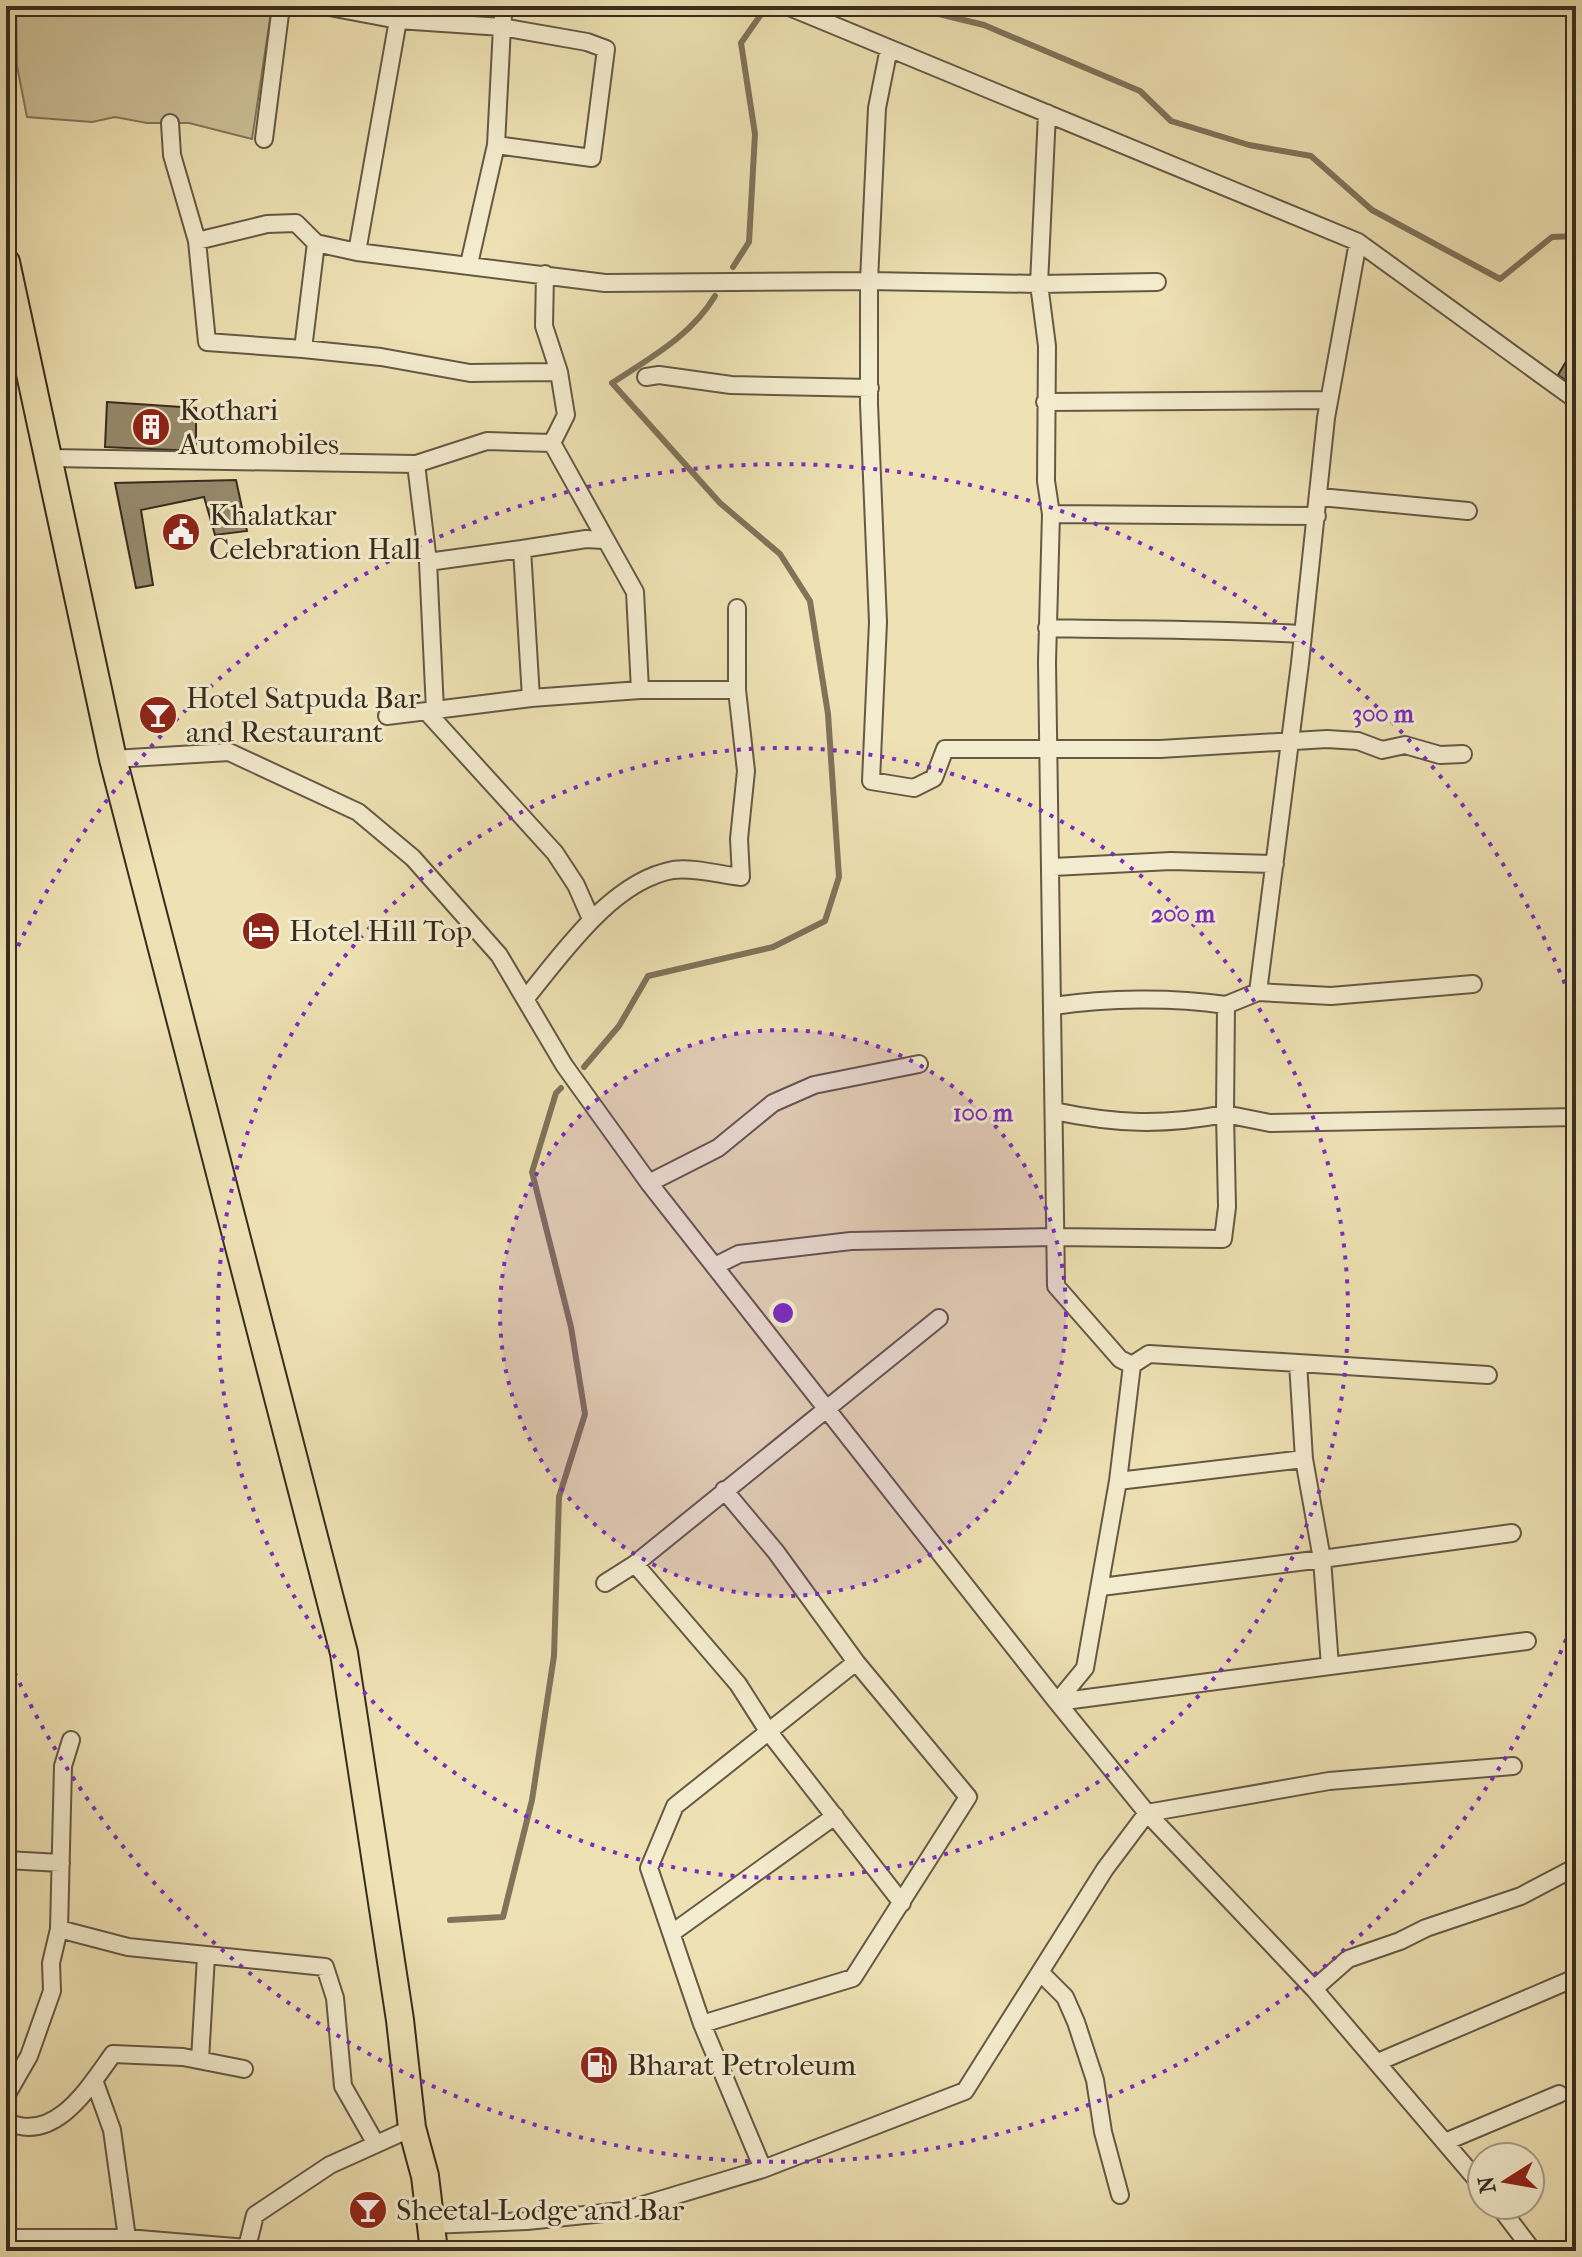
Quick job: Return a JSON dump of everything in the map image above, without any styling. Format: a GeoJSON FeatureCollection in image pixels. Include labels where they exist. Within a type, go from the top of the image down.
{"type":"FeatureCollection","features":[{"type":"Feature","properties":{"kind":"highway"},"geometry":{"type":"LineString","coordinates":[[6,262],[113,759],[344,1653],[400,2020],[412,2128],[425,2176],[431,2238]]}},
{"type":"Feature","properties":{"kind":"street"},"geometry":{"type":"LineString","coordinates":[[264,139],[281,6]]}},
{"type":"Feature","properties":{"kind":"street"},"geometry":{"type":"LineString","coordinates":[[324,6],[398,20],[502,27],[606,49],[592,158],[496,145]]}},
{"type":"Feature","properties":{"kind":"street"},"geometry":{"type":"LineString","coordinates":[[469,264],[496,145],[504,6]]}},
{"type":"Feature","properties":{"kind":"street"},"geometry":{"type":"LineString","coordinates":[[787,6],[1358,242],[1576,400]]}},
{"type":"Feature","properties":{"kind":"street"},"geometry":{"type":"LineString","coordinates":[[357,252],[398,20]]}},
{"type":"Feature","properties":{"kind":"street"},"geometry":{"type":"LineString","coordinates":[[889,48],[877,108],[869,281],[878,607],[871,781],[914,788],[934,778],[945,749],[1190,748],[1288,740],[1358,741],[1382,750],[1405,745],[1440,755],[1463,754]]}},
{"type":"Feature","properties":{"kind":"street"},"geometry":{"type":"LineString","coordinates":[[1047,113],[1039,284],[1047,346],[1046,481],[1051,514],[1047,628],[1053,867],[1056,1286],[1120,1359],[1132,1365]]}},
{"type":"Feature","properties":{"kind":"street"},"geometry":{"type":"LineString","coordinates":[[170,123],[172,155],[197,241],[207,342],[381,357],[470,373],[559,372]]}},
{"type":"Feature","properties":{"kind":"street"},"geometry":{"type":"LineString","coordinates":[[197,241],[267,224],[296,223],[316,243],[357,252],[605,283],[1157,282]]}},
{"type":"Feature","properties":{"kind":"street"},"geometry":{"type":"LineString","coordinates":[[1258,992],[1320,497],[1329,400],[1358,242]]}},
{"type":"Feature","properties":{"kind":"street"},"geometry":{"type":"LineString","coordinates":[[303,349],[316,243]]}},
{"type":"Feature","properties":{"kind":"street"},"geometry":{"type":"LineString","coordinates":[[545,274],[544,326],[559,372],[566,415],[552,443]]}},
{"type":"Feature","properties":{"kind":"street"},"geometry":{"type":"LineString","coordinates":[[646,377],[659,375],[731,385],[870,388]]}},
{"type":"Feature","properties":{"kind":"street"},"geometry":{"type":"LineString","coordinates":[[1045,402],[1329,400]]}},
{"type":"Feature","properties":{"kind":"street"},"geometry":{"type":"LineString","coordinates":[[50,458],[416,464],[487,441],[552,443]]}},
{"type":"Feature","properties":{"kind":"street"},"geometry":{"type":"LineString","coordinates":[[552,443],[603,540],[635,592],[640,690]]}},
{"type":"Feature","properties":{"kind":"street"},"geometry":{"type":"LineString","coordinates":[[416,464],[428,562],[431,711],[555,853],[576,885],[591,919]]}},
{"type":"Feature","properties":{"kind":"street"},"geometry":{"type":"LineString","coordinates":[[1320,497],[1468,511]]}},
{"type":"Feature","properties":{"kind":"street"},"geometry":{"type":"LineString","coordinates":[[1051,514],[1317,516]]}},
{"type":"Feature","properties":{"kind":"street"},"geometry":{"type":"LineString","coordinates":[[428,562],[586,539],[603,540]]}},
{"type":"Feature","properties":{"kind":"street"},"geometry":{"type":"LineString","coordinates":[[522,549],[531,698]]}},
{"type":"Feature","properties":{"kind":"street"},"geometry":{"type":"LineString","coordinates":[[526,998],[591,919],[648,877],[676,869],[741,877],[739,839],[746,771],[737,690],[737,608]]}},
{"type":"Feature","properties":{"kind":"street"},"geometry":{"type":"LineString","coordinates":[[1047,628],[1137,632],[1207,629],[1303,634]]}},
{"type":"Feature","properties":{"kind":"street"},"geometry":{"type":"LineString","coordinates":[[387,716],[531,698],[640,690],[737,690]]}},
{"type":"Feature","properties":{"kind":"street"},"geometry":{"type":"LineString","coordinates":[[113,759],[229,752],[358,812],[413,858],[499,955],[564,1065],[649,1183],[1057,1702],[1147,1813],[1314,1989],[1466,2167]]}},
{"type":"Feature","properties":{"kind":"street"},"geometry":{"type":"LineString","coordinates":[[1053,867],[1171,861],[1275,864]]}},
{"type":"Feature","properties":{"kind":"street"},"geometry":{"type":"LineString","coordinates":[[1053,1006],[1087,1001],[1201,1001],[1226,1005],[1258,992],[1331,996],[1473,984]]}},
{"type":"Feature","properties":{"kind":"street"},"geometry":{"type":"LineString","coordinates":[[715,1266],[739,1254],[851,1241],[1055,1237],[1223,1239],[1227,1174],[1226,1005]]}},
{"type":"Feature","properties":{"kind":"street"},"geometry":{"type":"LineString","coordinates":[[649,1183],[718,1148],[773,1103],[814,1085],[919,1064]]}},
{"type":"Feature","properties":{"kind":"street"},"geometry":{"type":"LineString","coordinates":[[1054,1111],[1112,1123],[1180,1122],[1225,1114],[1270,1123],[1576,1117]]}},
{"type":"Feature","properties":{"kind":"street"},"geometry":{"type":"LineString","coordinates":[[605,1583],[635,1564],[939,1318]]}},
{"type":"Feature","properties":{"kind":"street"},"geometry":{"type":"LineString","coordinates":[[1132,1365],[1149,1354],[1488,1375]]}},
{"type":"Feature","properties":{"kind":"street"},"geometry":{"type":"LineString","coordinates":[[1298,1363],[1304,1459],[1322,1559],[1330,1666]]}},
{"type":"Feature","properties":{"kind":"street"},"geometry":{"type":"LineString","coordinates":[[1057,1702],[1085,1668],[1118,1481],[1132,1365]]}},
{"type":"Feature","properties":{"kind":"street"},"geometry":{"type":"LineString","coordinates":[[1118,1481],[1304,1459]]}},
{"type":"Feature","properties":{"kind":"street"},"geometry":{"type":"LineString","coordinates":[[702,2024],[853,1978],[968,1797],[856,1662],[776,1552],[724,1490]]}},
{"type":"Feature","properties":{"kind":"street"},"geometry":{"type":"LineString","coordinates":[[1101,1587],[1512,1533]]}},
{"type":"Feature","properties":{"kind":"street"},"geometry":{"type":"LineString","coordinates":[[635,1564],[738,1684],[768,1731],[902,1903]]}},
{"type":"Feature","properties":{"kind":"street"},"geometry":{"type":"LineString","coordinates":[[1057,1702],[1527,1641]]}},
{"type":"Feature","properties":{"kind":"street"},"geometry":{"type":"LineString","coordinates":[[763,2169],[702,2024],[649,1868],[675,1806],[856,1662]]}},
{"type":"Feature","properties":{"kind":"street"},"geometry":{"type":"LineString","coordinates":[[6,2096],[29,2056],[52,1991],[51,1963],[59,1929],[63,1766],[71,1740]]}},
{"type":"Feature","properties":{"kind":"street"},"geometry":{"type":"LineString","coordinates":[[431,2238],[527,2221],[623,2211],[763,2169],[965,2091],[1105,1869],[1147,1813],[1329,1781],[1513,1766]]}},
{"type":"Feature","properties":{"kind":"street"},"geometry":{"type":"LineString","coordinates":[[672,1933],[835,1816]]}},
{"type":"Feature","properties":{"kind":"street"},"geometry":{"type":"LineString","coordinates":[[6,1860],[61,1863]]}},
{"type":"Feature","properties":{"kind":"street"},"geometry":{"type":"LineString","coordinates":[[1314,1989],[1348,1959],[1521,1896],[1576,1867]]}},
{"type":"Feature","properties":{"kind":"street"},"geometry":{"type":"LineString","coordinates":[[59,1929],[128,1947],[325,1967],[335,1998],[343,2086],[376,2144]]}},
{"type":"Feature","properties":{"kind":"street"},"geometry":{"type":"LineString","coordinates":[[200,2060],[206,1956]]}},
{"type":"Feature","properties":{"kind":"street"},"geometry":{"type":"LineString","coordinates":[[1041,1973],[1065,1997],[1076,2022],[1095,2080],[1103,2132],[1120,2195]]}},
{"type":"Feature","properties":{"kind":"street"},"geometry":{"type":"LineString","coordinates":[[1378,2062],[1568,1981]]}},
{"type":"Feature","properties":{"kind":"street"},"geometry":{"type":"LineString","coordinates":[[6,2121],[17,2126],[39,2127],[65,2113],[113,2054],[200,2060],[244,2069]]}},
{"type":"Feature","properties":{"kind":"street"},"geometry":{"type":"LineString","coordinates":[[94,2080],[112,2130],[127,2238]]}},
{"type":"Feature","properties":{"kind":"street"},"geometry":{"type":"LineString","coordinates":[[1445,2142],[1559,2094]]}},
{"type":"Feature","properties":{"kind":"street"},"geometry":{"type":"LineString","coordinates":[[6,2238],[127,2238],[247,2250],[255,2215],[330,2165],[412,2128]]}},
{"type":"Feature","properties":{"kind":"street"},"geometry":{"type":"LineString","coordinates":[[1510,2221],[1533,2251]]}},
{"type":"Feature","properties":{"kind":"shaded area"},"geometry":{"type":"Polygon","coordinates":[[[16,6],[272,6],[252,139],[189,123],[147,123],[115,117],[92,122],[27,117],[17,66],[16,6]]]}},
{"type":"Feature","properties":{"kind":"building"},"geometry":{"type":"Polygon","coordinates":[[[1576,345],[1576,387],[1558,375],[1576,345]]]}},
{"type":"Feature","properties":{"kind":"building","name":"Kothari Automobiles"},"geometry":{"type":"Polygon","coordinates":[[[107,402],[196,408],[196,451],[105,447],[107,402]]]}},
{"type":"Feature","properties":{"kind":"building"},"geometry":{"type":"Polygon","coordinates":[[[236,480],[247,531],[215,535],[204,497],[141,510],[153,585],[136,588],[115,483],[236,480]]]}},
{"type":"Feature","properties":{"kind":"waterway"},"geometry":{"type":"LineString","coordinates":[[906,6],[984,25],[1140,91],[1171,121],[1249,145],[1311,156],[1372,210],[1500,279],[1552,237],[1576,236]]}},
{"type":"Feature","properties":{"kind":"waterway"},"geometry":{"type":"LineString","coordinates":[[733,267],[749,242],[755,134],[741,43],[762,13]]}},
{"type":"Feature","properties":{"kind":"waterway"},"geometry":{"type":"LineString","coordinates":[[584,1067],[619,1026],[648,976],[773,947],[825,921],[839,877],[828,714],[810,601],[780,554],[720,503],[612,383],[682,335],[715,296]]}},
{"type":"Feature","properties":{"kind":"waterway"},"geometry":{"type":"LineString","coordinates":[[450,1920],[503,1917],[532,1800],[554,1656],[559,1497],[585,1414],[571,1327],[532,1172],[556,1093],[561,1088]]}},
{"type":"Feature","properties":{"kind":"place","name":"Kothari Automobiles"},"geometry":{"type":"Point","coordinates":[151,427]}},
{"type":"Feature","properties":{"kind":"place","name":"Khalatkar Celebration Hall"},"geometry":{"type":"Point","coordinates":[181,532]}},
{"type":"Feature","properties":{"kind":"place","name":"Hotel Satpuda Bar and Restaurant"},"geometry":{"type":"Point","coordinates":[158,715]}},
{"type":"Feature","properties":{"kind":"place","name":"Hotel Hill Top"},"geometry":{"type":"Point","coordinates":[261,931]}},
{"type":"Feature","properties":{"kind":"place","name":"Bharat Petroleum"},"geometry":{"type":"Point","coordinates":[599,2065]}},
{"type":"Feature","properties":{"kind":"place","name":"Sheetal Lodge and Bar"},"geometry":{"type":"Point","coordinates":[368,2210]}}]}
